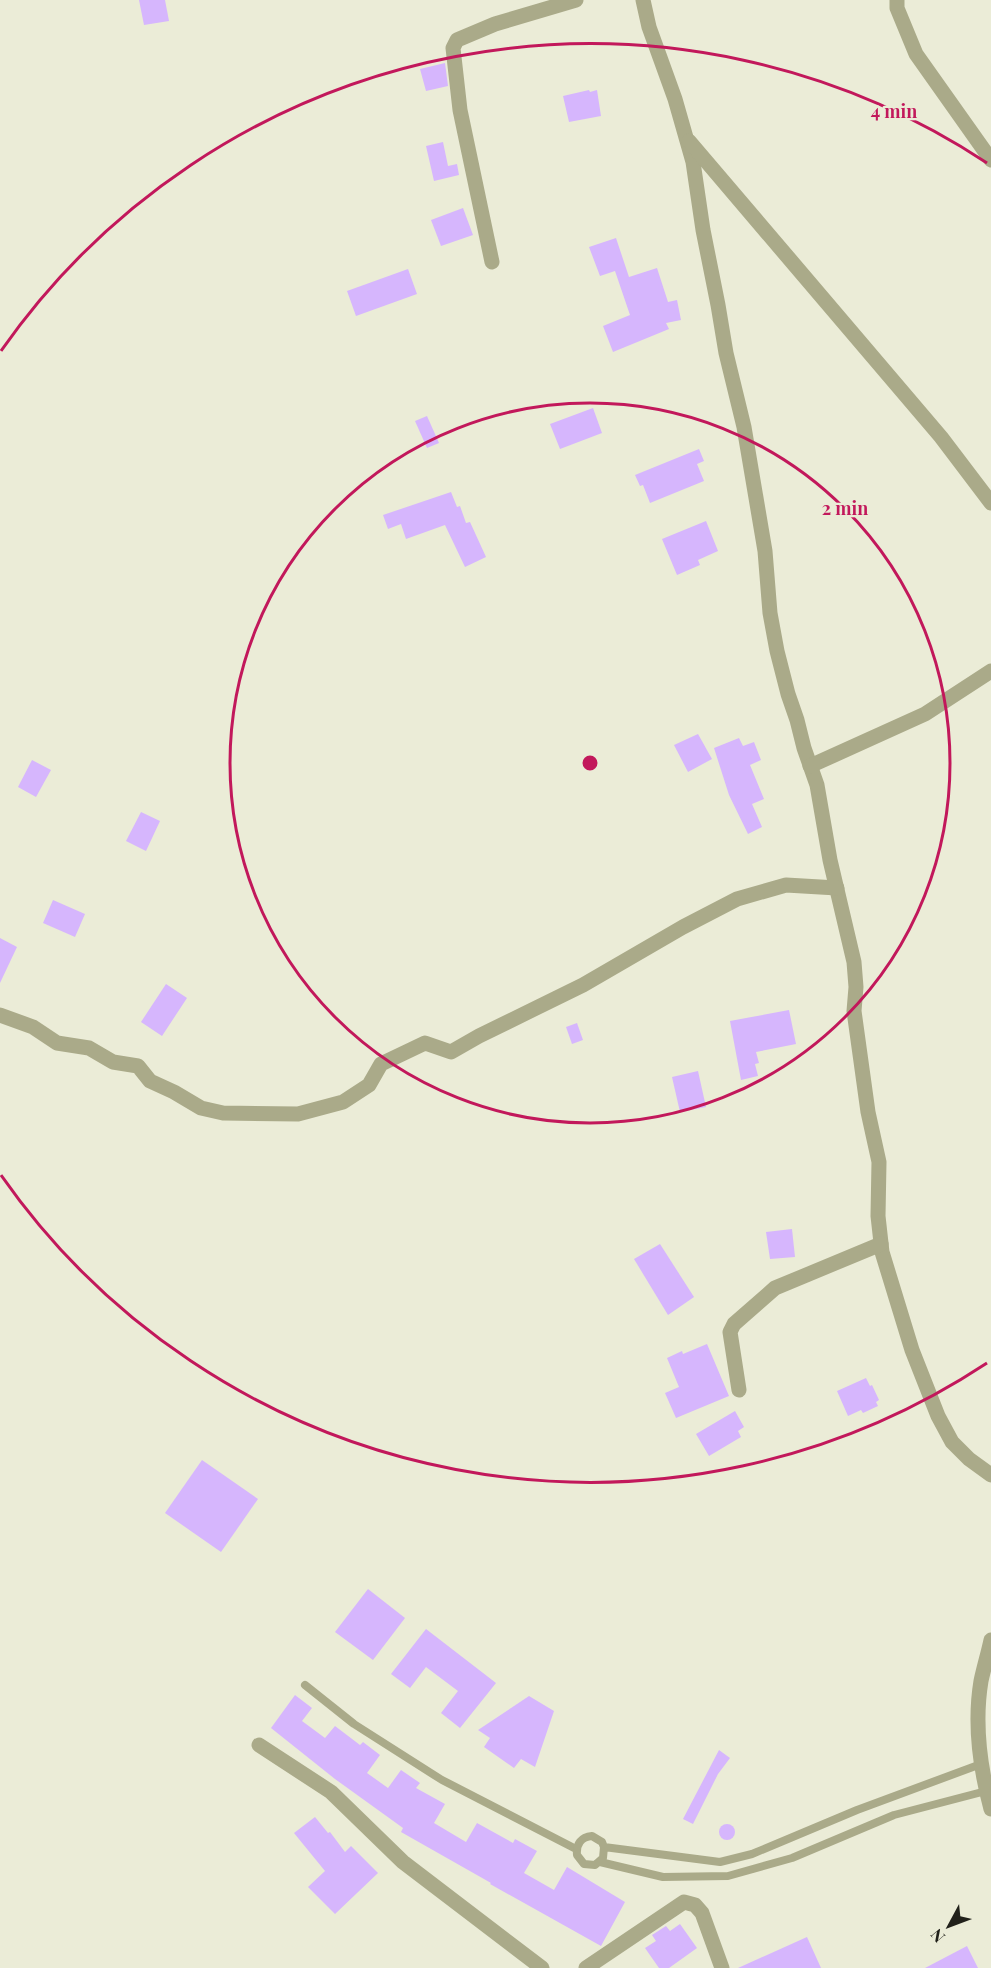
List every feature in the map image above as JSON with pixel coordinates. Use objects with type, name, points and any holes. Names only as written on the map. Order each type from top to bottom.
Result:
[{"type":"street","points":[[492,262],[460,110],[453,48],[457,40],[495,24],[576,0]]},
{"type":"street","points":[[643,0],[649,27],[675,99],[693,162],[726,353],[744,427],[765,551],[770,613],[777,651],[788,694],[817,784],[854,962],[856,987],[854,1011],[868,1112],[879,1162],[878,1216],[882,1252],[912,1350],[938,1416],[952,1442],[969,1459],[991,1475]]},
{"type":"street","points":[[897,0],[897,8],[916,54],[991,160]]},
{"type":"street","points":[[685,136],[941,437],[991,503]]},
{"type":"street","points":[[810,766],[925,714],[991,671]]},
{"type":"street","points":[[0,1015],[33,1027],[57,1043],[89,1048],[113,1062],[138,1066],[150,1081],[201,1108],[223,1113],[298,1114],[343,1102],[369,1085],[381,1064],[425,1043],[451,1052],[583,985],[683,927],[737,899],[786,885],[837,888]]},
{"type":"street","points":[[739,1390],[730,1332],[734,1324],[775,1288],[881,1244]]},
{"type":"street","points":[[991,1640],[981,1682],[978,1728],[986,1766],[991,1809]]},
{"type":"street","points":[[259,1745],[331,1792],[403,1862],[542,1968]]},
{"type":"street","points":[[586,1968],[684,1902],[695,1905],[702,1913],[722,1968]]},
{"type":"lane","points":[[304,1685],[354,1724],[442,1780],[576,1850]]},
{"type":"lane","points":[[604,1847],[720,1862],[752,1854],[857,1810],[986,1766]]},
{"type":"lane","points":[[600,1862],[663,1877],[728,1876],[792,1858],[894,1815],[989,1788]]},
{"type":"lane","points":[[586,1837],[597,1838],[604,1847],[603,1858],[595,1865],[584,1864],[579,1860],[576,1850],[581,1840],[586,1837]]},
{"type":"building","points":[[139,0],[165,0],[169,21],[144,25]]},
{"type":"building","points":[[445,63],[448,86],[426,91],[420,69]]},
{"type":"building","points":[[589,90],[590,92],[597,90],[601,116],[569,122],[563,96]]},
{"type":"building","points":[[443,142],[448,166],[457,164],[459,175],[434,181],[426,146]]},
{"type":"building","points":[[463,208],[473,235],[441,246],[431,220]]},
{"type":"building","points":[[616,238],[629,277],[657,268],[668,302],[677,300],[681,320],[666,323],[669,329],[613,352],[603,326],[630,315],[615,271],[600,276],[589,247]]},
{"type":"building","points":[[408,269],[417,294],[356,316],[347,291]]},
{"type":"building","points":[[593,408],[602,433],[560,449],[550,424]]},
{"type":"building","points":[[427,416],[439,443],[427,448],[415,421]]},
{"type":"building","points":[[699,449],[704,461],[697,464],[704,481],[650,503],[643,485],[640,486],[635,475]]},
{"type":"building","points":[[451,492],[457,507],[460,506],[466,523],[470,522],[486,557],[465,567],[445,525],[406,539],[401,524],[388,529],[383,515]]},
{"type":"building","points":[[706,521],[718,551],[698,560],[700,565],[677,575],[662,539]]},
{"type":"building","points":[[698,734],[712,759],[688,772],[674,745]]},
{"type":"building","points":[[739,738],[743,746],[754,742],[761,760],[750,765],[764,799],[752,804],[762,827],[748,834],[729,795],[714,748]]},
{"type":"building","points":[[32,760],[51,770],[36,797],[18,787]]},
{"type":"building","points":[[141,812],[160,821],[146,851],[126,841]]},
{"type":"building","points":[[53,900],[85,914],[75,937],[43,923]]},
{"type":"building","points":[[0,938],[17,947],[0,983]]},
{"type":"building","points":[[166,984],[187,998],[162,1036],[141,1022]]},
{"type":"building","points":[[789,1010],[796,1044],[756,1052],[759,1063],[755,1064],[758,1076],[741,1080],[730,1021]]},
{"type":"building","points":[[577,1023],[583,1040],[572,1044],[566,1027]]},
{"type":"building","points":[[698,1071],[706,1107],[680,1112],[672,1077]]},
{"type":"building","points":[[792,1229],[795,1257],[770,1259],[766,1232]]},
{"type":"building","points":[[660,1244],[694,1297],[668,1315],[634,1259]]},
{"type":"building","points":[[707,1344],[729,1396],[676,1418],[665,1393],[679,1387],[667,1358]]},
{"type":"building","points":[[866,1378],[879,1400],[876,1402],[878,1406],[863,1413],[861,1410],[848,1416],[837,1391]]},
{"type":"building","points":[[735,1411],[744,1427],[738,1431],[741,1437],[709,1456],[696,1434]]},
{"type":"building","points":[[202,1460],[258,1499],[221,1552],[165,1513]]},
{"type":"building","points":[[368,1589],[405,1618],[373,1660],[335,1632]]},
{"type":"building","points":[[426,1629],[496,1683],[460,1728],[441,1713],[458,1691],[426,1667],[410,1688],[391,1674]]},
{"type":"building","points":[[295,1695],[312,1708],[302,1721],[325,1738],[335,1726],[360,1745],[363,1742],[380,1755],[367,1773],[388,1788],[401,1770],[420,1783],[416,1788],[445,1804],[434,1823],[466,1842],[477,1823],[513,1843],[515,1839],[537,1851],[524,1873],[554,1890],[567,1867],[625,1902],[601,1946],[401,1832],[403,1828],[335,1779],[271,1728]]},
{"type":"building","points":[[529,1696],[554,1711],[535,1767],[521,1759],[514,1768],[484,1747],[490,1738],[478,1730]]},
{"type":"building","points":[[719,1750],[730,1758],[718,1774],[693,1824],[683,1819]]},
{"type":"building","points":[[315,1817],[345,1852],[351,1846],[378,1873],[335,1914],[308,1887],[325,1871],[294,1833]]},
{"type":"building","points":[[724,1824],[730,1824],[735,1832],[733,1838],[724,1840],[719,1835],[719,1829]]},
{"type":"building","points":[[680,1924],[697,1948],[669,1968],[659,1968],[645,1948],[656,1941],[652,1935],[666,1926],[670,1931]]},
{"type":"building","points":[[807,1937],[821,1968],[738,1968]]},
{"type":"building","points":[[967,1946],[978,1968],[925,1968]]}]
